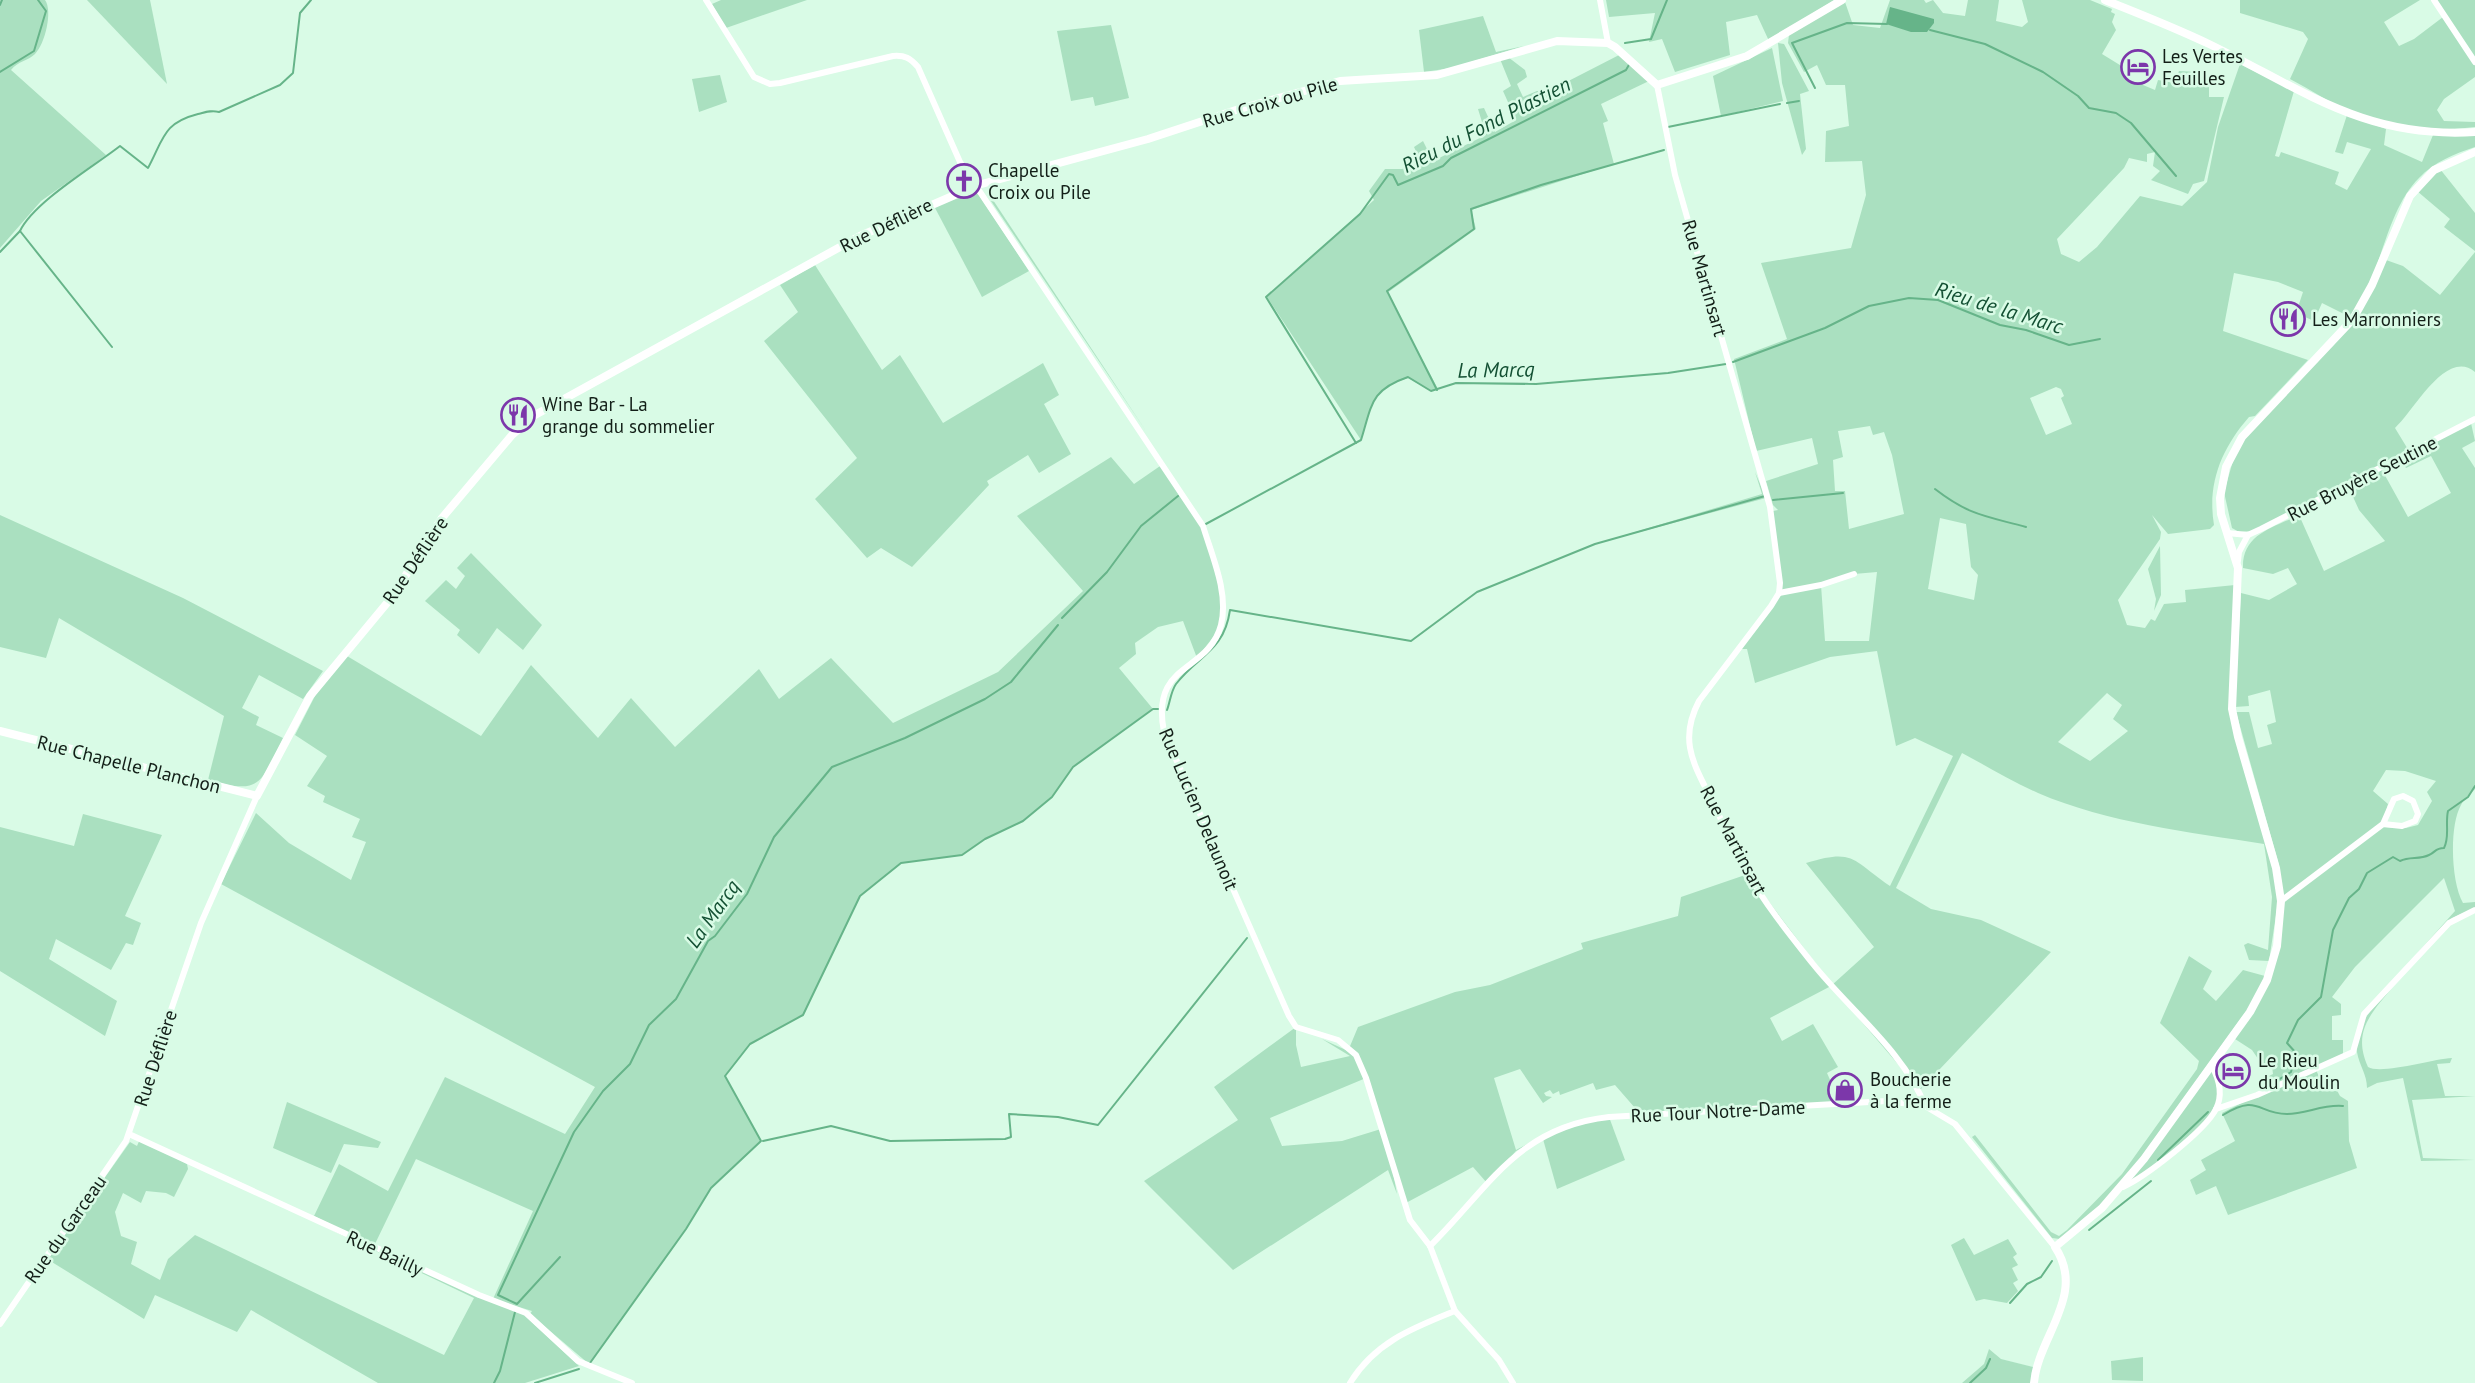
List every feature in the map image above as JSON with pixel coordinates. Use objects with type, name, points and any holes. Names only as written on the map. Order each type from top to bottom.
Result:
[{"type":"street","name":"Rue Lucien Delaunoit","points":[[706,0],[747,68],[762,82],[780,83],[893,55],[911,59],[918,67],[960,162],[978,185],[1203,526],[1222,593],[1223,616],[1215,639],[1170,681],[1161,705],[1164,732],[1289,1016],[1296,1027],[1338,1040],[1356,1055],[1366,1078],[1410,1220],[1430,1246]]},
{"type":"street","points":[[1600,0],[1608,43],[1629,57],[1657,85],[1747,56],[1842,0]]},
{"type":"street","points":[[2105,0],[2202,40],[2367,121],[2421,132],[2475,132]]},
{"type":"street","points":[[2434,0],[2475,62]]},
{"type":"street","name":"Rue Croix ou Pile","points":[[978,185],[1149,139],[1236,110],[1340,81],[1437,75],[1557,41],[1608,43]]},
{"type":"street","name":"Rue Martinsart","points":[[1657,85],[1675,175],[1770,507],[1779,593],[1694,709],[1687,738],[1693,760],[1748,874],[1813,964],[1899,1062],[1925,1106]]},
{"type":"street","points":[[2238,563],[2227,533],[2220,498],[2224,472],[2233,450],[2353,319],[2372,285],[2410,195],[2434,170],[2475,152]]},
{"type":"street","name":"Rue Déflière","points":[[129,1134],[197,934],[257,796],[310,696],[392,597],[442,517],[518,429],[535,415],[840,247],[909,213],[978,185]]},
{"type":"street","name":"Rue Bruyère Seutine","points":[[2227,533],[2248,534],[2475,419]]},
{"type":"street","points":[[2055,1247],[2123,1187],[2250,1013],[2267,980],[2277,946],[2281,901],[2274,859],[2233,716],[2232,674],[2238,563],[2239,552],[2248,534]]},
{"type":"street","points":[[1779,593],[1821,585],[1854,574]]},
{"type":"street","name":"Rue Chapelle Planchon","points":[[0,730],[257,796]]},
{"type":"street","points":[[2281,901],[2384,824],[2394,799],[2403,796],[2414,803],[2417,814],[2412,823],[2402,826],[2384,824]]},
{"type":"street","points":[[2123,1187],[2152,1171],[2216,1109],[2257,1095],[2353,1052],[2364,1014],[2449,923],[2475,910]]},
{"type":"street","points":[[2212,1066],[2220,1090],[2216,1109]]},
{"type":"street","name":"Rue Tour Notre-Dame","points":[[1430,1246],[1504,1163],[1576,1123],[1609,1117],[1887,1101],[1925,1106],[1947,1118],[1967,1136],[2055,1247],[2064,1268],[2065,1298],[2043,1346],[2034,1383]]},
{"type":"street","name":"Rue du Garceau","points":[[0,1324],[129,1134]]},
{"type":"street","name":"Rue Bailly","points":[[129,1134],[479,1295],[517,1308],[538,1322],[578,1361],[632,1383]]},
{"type":"street","points":[[1430,1246],[1455,1311],[1499,1360],[1513,1383]]},
{"type":"street","points":[[1350,1383],[1364,1363],[1394,1337],[1455,1311]]},
{"type":"shaded area","points":[[0,0],[45,0],[48,19],[42,43],[35,54],[11,70],[106,155],[41,201],[0,248]]},
{"type":"shaded area","points":[[87,0],[150,0],[167,84]]},
{"type":"shaded area","points":[[721,0],[807,0],[726,28],[712,4]]},
{"type":"shaded area","points":[[1606,0],[1834,0],[1769,41],[1757,15],[1726,22],[1730,55],[1675,72],[1662,39],[1649,42],[1655,13],[1609,17]]},
{"type":"shaded area","points":[[1890,0],[1924,0],[1926,3],[1933,0],[1943,13],[1965,16],[1968,0],[1999,0],[1996,21],[2022,27],[2028,22],[2022,0],[2090,0],[2112,9],[2111,12],[2115,14],[2112,22],[2116,30],[2102,54],[2128,70],[2146,73],[2143,85],[2155,90],[2158,80],[2174,83],[2179,71],[2198,72],[2197,85],[2209,87],[2209,97],[2224,97],[2204,181],[2193,184],[2188,194],[2151,180],[2160,171],[2153,166],[2155,152],[2147,154],[2147,162],[2129,158],[2124,168],[2057,239],[2061,254],[2079,262],[2097,247],[2140,196],[2182,206],[2207,182],[2218,127],[2240,64],[2294,91],[2275,156],[2279,157],[2281,152],[2339,172],[2335,184],[2347,190],[2371,149],[2347,142],[2343,154],[2335,152],[2347,115],[2386,129],[2384,145],[2422,162],[2433,135],[2475,134],[2475,147],[2438,163],[2410,188],[2390,226],[2371,280],[2350,317],[2322,303],[2314,321],[2296,313],[2303,292],[2278,282],[2234,273],[2223,331],[2308,360],[2255,416],[2249,417],[2231,441],[2215,481],[2212,510],[2214,525],[2210,529],[2168,534],[2152,515],[2161,532],[2160,539],[2118,600],[2127,625],[2145,628],[2151,619],[2155,621],[2164,604],[2186,602],[2185,590],[2235,585],[2229,702],[2272,861],[2278,902],[2269,961],[2249,960],[2244,945],[2248,943],[2268,950],[2272,897],[2264,844],[2149,825],[2092,812],[2028,789],[1962,753],[1896,888],[1931,909],[1981,920],[2051,952],[1920,1090],[1831,986],[1770,1018],[1782,1041],[1813,1024],[1838,1067],[1827,1073],[1841,1105],[1642,1116],[1615,1085],[1596,1090],[1593,1083],[1560,1095],[1559,1091],[1553,1094],[1550,1090],[1544,1093],[1552,1097],[1543,1103],[1520,1069],[1494,1078],[1516,1150],[1541,1137],[1516,1151],[1487,1183],[1473,1167],[1404,1204],[1392,1167],[1397,1194],[1388,1170],[1233,1270],[1144,1181],[1238,1120],[1214,1087],[1296,1027],[1296,1045],[1301,1067],[1350,1056],[1322,1039],[1348,1051],[1358,1027],[1455,992],[1490,985],[1583,949],[1581,943],[1678,916],[1681,897],[1748,874],[1832,985],[1874,947],[1806,863],[1834,857],[1852,859],[1890,886],[1953,756],[1915,738],[1896,746],[1877,651],[1830,657],[1755,683],[1747,649],[1737,649],[1779,593],[1773,511],[1778,510],[1773,505],[1766,481],[1818,464],[1812,438],[1756,451],[1734,359],[1787,339],[1761,263],[1851,248],[1866,195],[1862,161],[1825,162],[1826,131],[1849,126],[1845,85],[1826,85],[1817,65],[1804,72],[1788,43],[1789,35],[1845,2],[1853,25],[1880,28]],"holes":[[[2056,387],[2061,389],[2064,396],[2061,398],[2072,424],[2046,435],[2030,398]],[[1870,426],[1873,435],[1884,432],[1892,455],[1904,514],[1849,529],[1845,491],[1835,491],[1833,460],[1843,457],[1838,431]],[[1940,518],[1966,524],[1971,567],[1978,575],[1974,600],[1928,589]],[[1877,572],[1869,641],[1825,641],[1821,585],[1854,574]],[[2107,693],[2122,705],[2113,719],[2128,731],[2090,761],[2058,742]],[[1366,1078],[1381,1129],[1342,1141],[1282,1146],[1270,1118]]]},
{"type":"shaded area","points":[[2240,0],[2420,0],[2384,22],[2399,46],[2414,39],[2443,17],[2475,65],[2475,77],[2444,99],[2437,110],[2444,121],[2475,122],[2475,127],[2396,127],[2366,120],[2344,110],[2290,79],[2308,39],[2303,32],[2240,13]]},
{"type":"shaded area","points":[[2437,0],[2475,0],[2475,59]]},
{"type":"shaded area","points":[[1890,7],[1934,19],[1934,23],[1927,32],[1911,32],[1886,24]]},
{"type":"shaded area","points":[[1483,16],[1496,52],[1524,46],[1451,68],[1424,72],[1419,30]]},
{"type":"shaded area","points":[[1111,25],[1129,98],[1095,106],[1093,97],[1071,101],[1057,31]]},
{"type":"shaded area","points":[[1778,43],[1784,44],[1809,91],[1800,94],[1806,149],[1802,155],[1782,83]]},
{"type":"shaded area","points":[[1772,48],[1783,101],[1721,116],[1713,76]]},
{"type":"shaded area","points":[[1623,53],[1649,81],[1601,104],[1608,121],[1603,123],[1614,164],[1471,210],[1476,229],[1387,293],[1438,389],[1431,391],[1408,378],[1386,388],[1374,400],[1361,440],[1267,297],[1374,200],[1369,191],[1385,169],[1402,169],[1421,162],[1414,147],[1423,141],[1433,161],[1486,135],[1478,109],[1484,108],[1495,132],[1516,120],[1503,91],[1511,86],[1500,59],[1508,57],[1525,70],[1527,77],[1517,84],[1523,97],[1537,91],[1547,92]]},
{"type":"shaded area","points":[[720,75],[727,102],[699,112],[692,79]]},
{"type":"shaded area","points":[[2440,169],[2475,213],[2475,251],[2444,227],[2450,219],[2417,191]]},
{"type":"shaded area","points":[[971,190],[979,195],[1029,271],[982,297],[934,206]]},
{"type":"shaded area","points":[[993,200],[1146,431],[991,201]]},
{"type":"shaded area","points":[[2475,252],[2475,372],[2464,367],[2453,368],[2421,396],[2395,428],[2409,451],[2253,531],[2239,532],[2232,528],[2224,492],[2237,447],[2346,331],[2386,260],[2403,266],[2440,295]]},
{"type":"shaded area","points":[[815,265],[882,370],[900,355],[943,423],[1043,363],[1059,395],[1044,404],[1071,454],[1039,473],[1028,455],[987,481],[989,485],[912,567],[881,548],[867,558],[815,499],[857,458],[764,341],[798,312],[780,285]]},
{"type":"shaded area","points":[[2471,423],[2475,441],[2462,448],[2475,468],[2475,789],[2457,814],[2453,854],[2459,894],[2463,903],[2475,902],[2475,908],[2452,918],[2379,996],[2455,911],[2444,878],[2355,967],[2332,997],[2341,1004],[2341,1015],[2332,1016],[2332,1040],[2343,1040],[2343,1054],[2316,1070],[2324,1087],[2333,1083],[2340,1096],[2348,1101],[2349,1141],[2357,1168],[2228,1215],[2216,1186],[2196,1195],[2190,1180],[2206,1170],[2201,1160],[2235,1141],[2222,1113],[2304,1071],[2267,1088],[2265,1078],[2273,1074],[2272,1066],[2265,1069],[2252,1050],[2235,1039],[2277,958],[2279,865],[2236,712],[2249,712],[2258,748],[2272,744],[2267,725],[2276,722],[2270,690],[2248,696],[2249,706],[2235,707],[2241,593],[2269,600],[2297,584],[2288,568],[2273,574],[2243,568],[2244,556],[2253,540],[2261,534],[2299,515],[2324,571],[2385,541],[2359,510],[2349,488],[2382,470],[2408,517],[2451,493],[2431,456],[2406,468],[2401,460]],"holes":[[[2386,770],[2405,771],[2436,781],[2427,792],[2432,801],[2418,825],[2406,828],[2382,827],[2388,804],[2373,791]]]},
{"type":"shaded area","points":[[1111,457],[1134,484],[1163,464],[1203,526],[1222,593],[1220,628],[1197,658],[1183,621],[1158,627],[1135,643],[1136,654],[1119,668],[1153,709],[1073,767],[1052,797],[1023,821],[985,839],[962,855],[901,863],[860,896],[803,1015],[750,1044],[725,1076],[761,1141],[711,1188],[686,1229],[589,1364],[530,1314],[532,1311],[493,1299],[533,1211],[416,1159],[374,1246],[314,1216],[339,1164],[388,1191],[445,1077],[565,1134],[595,1087],[221,884],[256,813],[289,843],[351,880],[366,842],[352,837],[360,819],[323,802],[325,796],[307,786],[327,756],[295,735],[316,694],[347,656],[481,736],[531,665],[598,738],[631,698],[675,747],[759,669],[779,699],[831,658],[893,723],[998,672],[1083,591],[1017,516]]},
{"type":"shaded area","points":[[1755,472],[1766,498],[1595,544],[1762,494]]},
{"type":"shaded area","points":[[0,515],[183,598],[323,671],[303,699],[259,675],[242,708],[259,717],[256,725],[283,738],[269,766],[257,782],[239,786],[208,780],[224,716],[59,618],[46,658],[0,647]]},
{"type":"shaded area","points":[[2160,546],[2161,595],[2154,611],[2156,599],[2148,569]]},
{"type":"shaded area","points":[[471,553],[542,625],[523,650],[497,628],[479,654],[457,635],[460,630],[425,601],[446,580],[456,589],[465,576],[457,568]]},
{"type":"shaded area","points":[[83,814],[162,835],[125,916],[141,923],[133,945],[126,943],[111,970],[56,939],[49,959],[117,1001],[105,1036],[0,971],[0,827],[74,846]]},
{"type":"shaded area","points":[[2189,956],[2212,971],[2203,989],[2216,1001],[2243,970],[2265,976],[2252,1003],[2129,1174],[2099,1207],[2060,1239],[2052,1238],[1972,1137],[1975,1135],[2051,1232],[2059,1236],[2067,1230],[2122,1174],[2197,1069],[2199,1061],[2160,1023]]},
{"type":"shaded area","points":[[2393,987],[2371,1015],[2363,1033],[2362,1043],[2368,1067],[2395,1068],[2452,1058],[2450,1063],[2437,1064],[2445,1096],[2475,1096],[2412,1100],[2423,1158],[2475,1160],[2421,1161],[2403,1078],[2377,1083],[2367,1088],[2357,1052],[2358,1033],[2367,1016]]},
{"type":"shaded area","points":[[2212,1066],[2219,1093],[2206,1120],[2180,1147],[2123,1187]]},
{"type":"shaded area","points":[[287,1102],[381,1142],[378,1148],[344,1144],[331,1173],[273,1148]]},
{"type":"shaded area","points":[[1609,1117],[1625,1160],[1557,1189],[1543,1139],[1561,1130]]},
{"type":"shaded area","points":[[140,1139],[187,1164],[188,1169],[174,1197],[166,1193],[146,1191],[141,1203],[123,1193],[115,1212],[121,1236],[137,1242],[131,1264],[160,1280],[168,1259],[195,1235],[444,1355],[474,1298],[321,1225],[521,1312],[579,1366],[525,1383],[378,1383],[251,1310],[237,1332],[155,1295],[144,1319],[47,1259],[130,1142],[137,1146]]},
{"type":"shaded area","points":[[1964,1238],[1974,1255],[2008,1239],[2017,1254],[2013,1257],[2018,1265],[2012,1268],[2018,1280],[2013,1283],[2018,1291],[2007,1303],[1984,1299],[1976,1301],[1951,1245]]},
{"type":"shaded area","points":[[1989,1349],[2001,1359],[2033,1367],[2031,1383],[1962,1383],[1984,1364]]},
{"type":"shaded area","points":[[2143,1357],[2143,1381],[2112,1380],[2111,1361]]},
{"type":"waterway","points":[[0,5],[2,0]]},
{"type":"waterway","points":[[0,72],[34,51],[46,11],[38,0]]},
{"type":"waterway","points":[[20,231],[38,208],[120,146],[148,168],[166,133],[178,122],[211,111],[219,112],[280,85],[293,73],[300,13],[311,0]]},
{"type":"waterway","name":"Rieu du Fond Plastien","points":[[1625,43],[1651,39],[1667,0]]},
{"type":"waterway","points":[[1815,88],[1792,43],[1847,23],[1887,24]]},
{"type":"waterway","points":[[1930,30],[1985,44],[2043,72],[2078,96],[2089,108],[2116,113],[2131,123],[2176,176]]},
{"type":"waterway","name":"Rieu du Fond Plastien","points":[[1356,443],[1266,297],[1360,214],[1389,174],[1393,175],[1398,185],[1443,166],[1451,158],[1626,70],[1630,63]]},
{"type":"waterway","points":[[1787,103],[1799,101]]},
{"type":"waterway","points":[[1668,127],[1780,104]]},
{"type":"waterway","points":[[1437,390],[1387,291],[1474,229],[1471,209],[1541,185],[1664,150]]},
{"type":"waterway","points":[[0,252],[20,231],[112,347]]},
{"type":"waterway","name":"Rieu de la Marc","points":[[1733,362],[1825,328],[1869,306],[1909,298],[1938,300],[2000,325],[2026,330],[2069,345],[2100,339]]},
{"type":"waterway","name":"La Marcq","points":[[1204,525],[1361,440],[1374,400],[1379,393],[1408,377],[1431,391],[1456,383],[1536,384],[1668,373],[1726,364]]},
{"type":"waterway","points":[[1935,489],[1969,510],[2026,527]]},
{"type":"waterway","points":[[1773,500],[1843,493]]},
{"type":"waterway","name":"La Marcq","points":[[1062,618],[1107,572],[1141,526],[1178,496]]},
{"type":"waterway","points":[[1167,710],[1176,684],[1209,652],[1222,635],[1230,610],[1411,641],[1477,592],[1595,544],[1765,496]]},
{"type":"waterway","name":"La Marcq","points":[[560,1257],[517,1304],[498,1295],[574,1132],[603,1091],[630,1064],[649,1025],[676,999],[708,941],[715,936],[747,894],[774,837],[832,767],[905,738],[985,699],[1011,682],[1058,625]]},
{"type":"waterway","points":[[590,1363],[686,1229],[711,1188],[761,1141],[725,1076],[750,1044],[803,1015],[860,896],[901,863],[962,855],[985,839],[1023,821],[1052,797],[1073,767],[1153,709],[1158,709]]},
{"type":"waterway","points":[[2270,1085],[2291,1072],[2296,1053],[2287,1043],[2298,1020],[2321,997],[2333,930],[2349,898],[2359,889],[2367,873],[2393,857],[2400,861],[2429,855],[2444,848],[2448,811],[2468,797],[2475,786]]},
{"type":"waterway","points":[[763,1141],[831,1126],[890,1141],[1005,1139],[1011,1137],[1009,1114],[1058,1117],[1098,1125],[1247,938]]},
{"type":"waterway","points":[[2223,1115],[2251,1105],[2287,1114],[2328,1106],[2343,1106]]},
{"type":"waterway","points":[[2158,1160],[2208,1112]]},
{"type":"waterway","points":[[2089,1230],[2151,1181]]},
{"type":"waterway","points":[[2010,1303],[2027,1284],[2041,1277],[2052,1261]]},
{"type":"waterway","name":"La Marcq","points":[[494,1383],[500,1371],[515,1312]]},
{"type":"waterway","points":[[1970,1383],[1986,1368],[1990,1359]]},
{"type":"waterway","points":[[535,1383],[579,1369]]},
{"type":"place","name":"Les Vertes Feuilles","points":[[2138,67]]},
{"type":"place","name":"Chapelle Croix ou Pile","points":[[964,181]]},
{"type":"place","name":"Les Marronniers","points":[[2288,319]]},
{"type":"place","name":"Wine Bar - La grange du sommelier","points":[[518,415]]},
{"type":"place","name":"Le Rieu du Moulin","points":[[2233,1071]]},
{"type":"place","name":"Boucherie à la ferme","points":[[1845,1090]]}]
